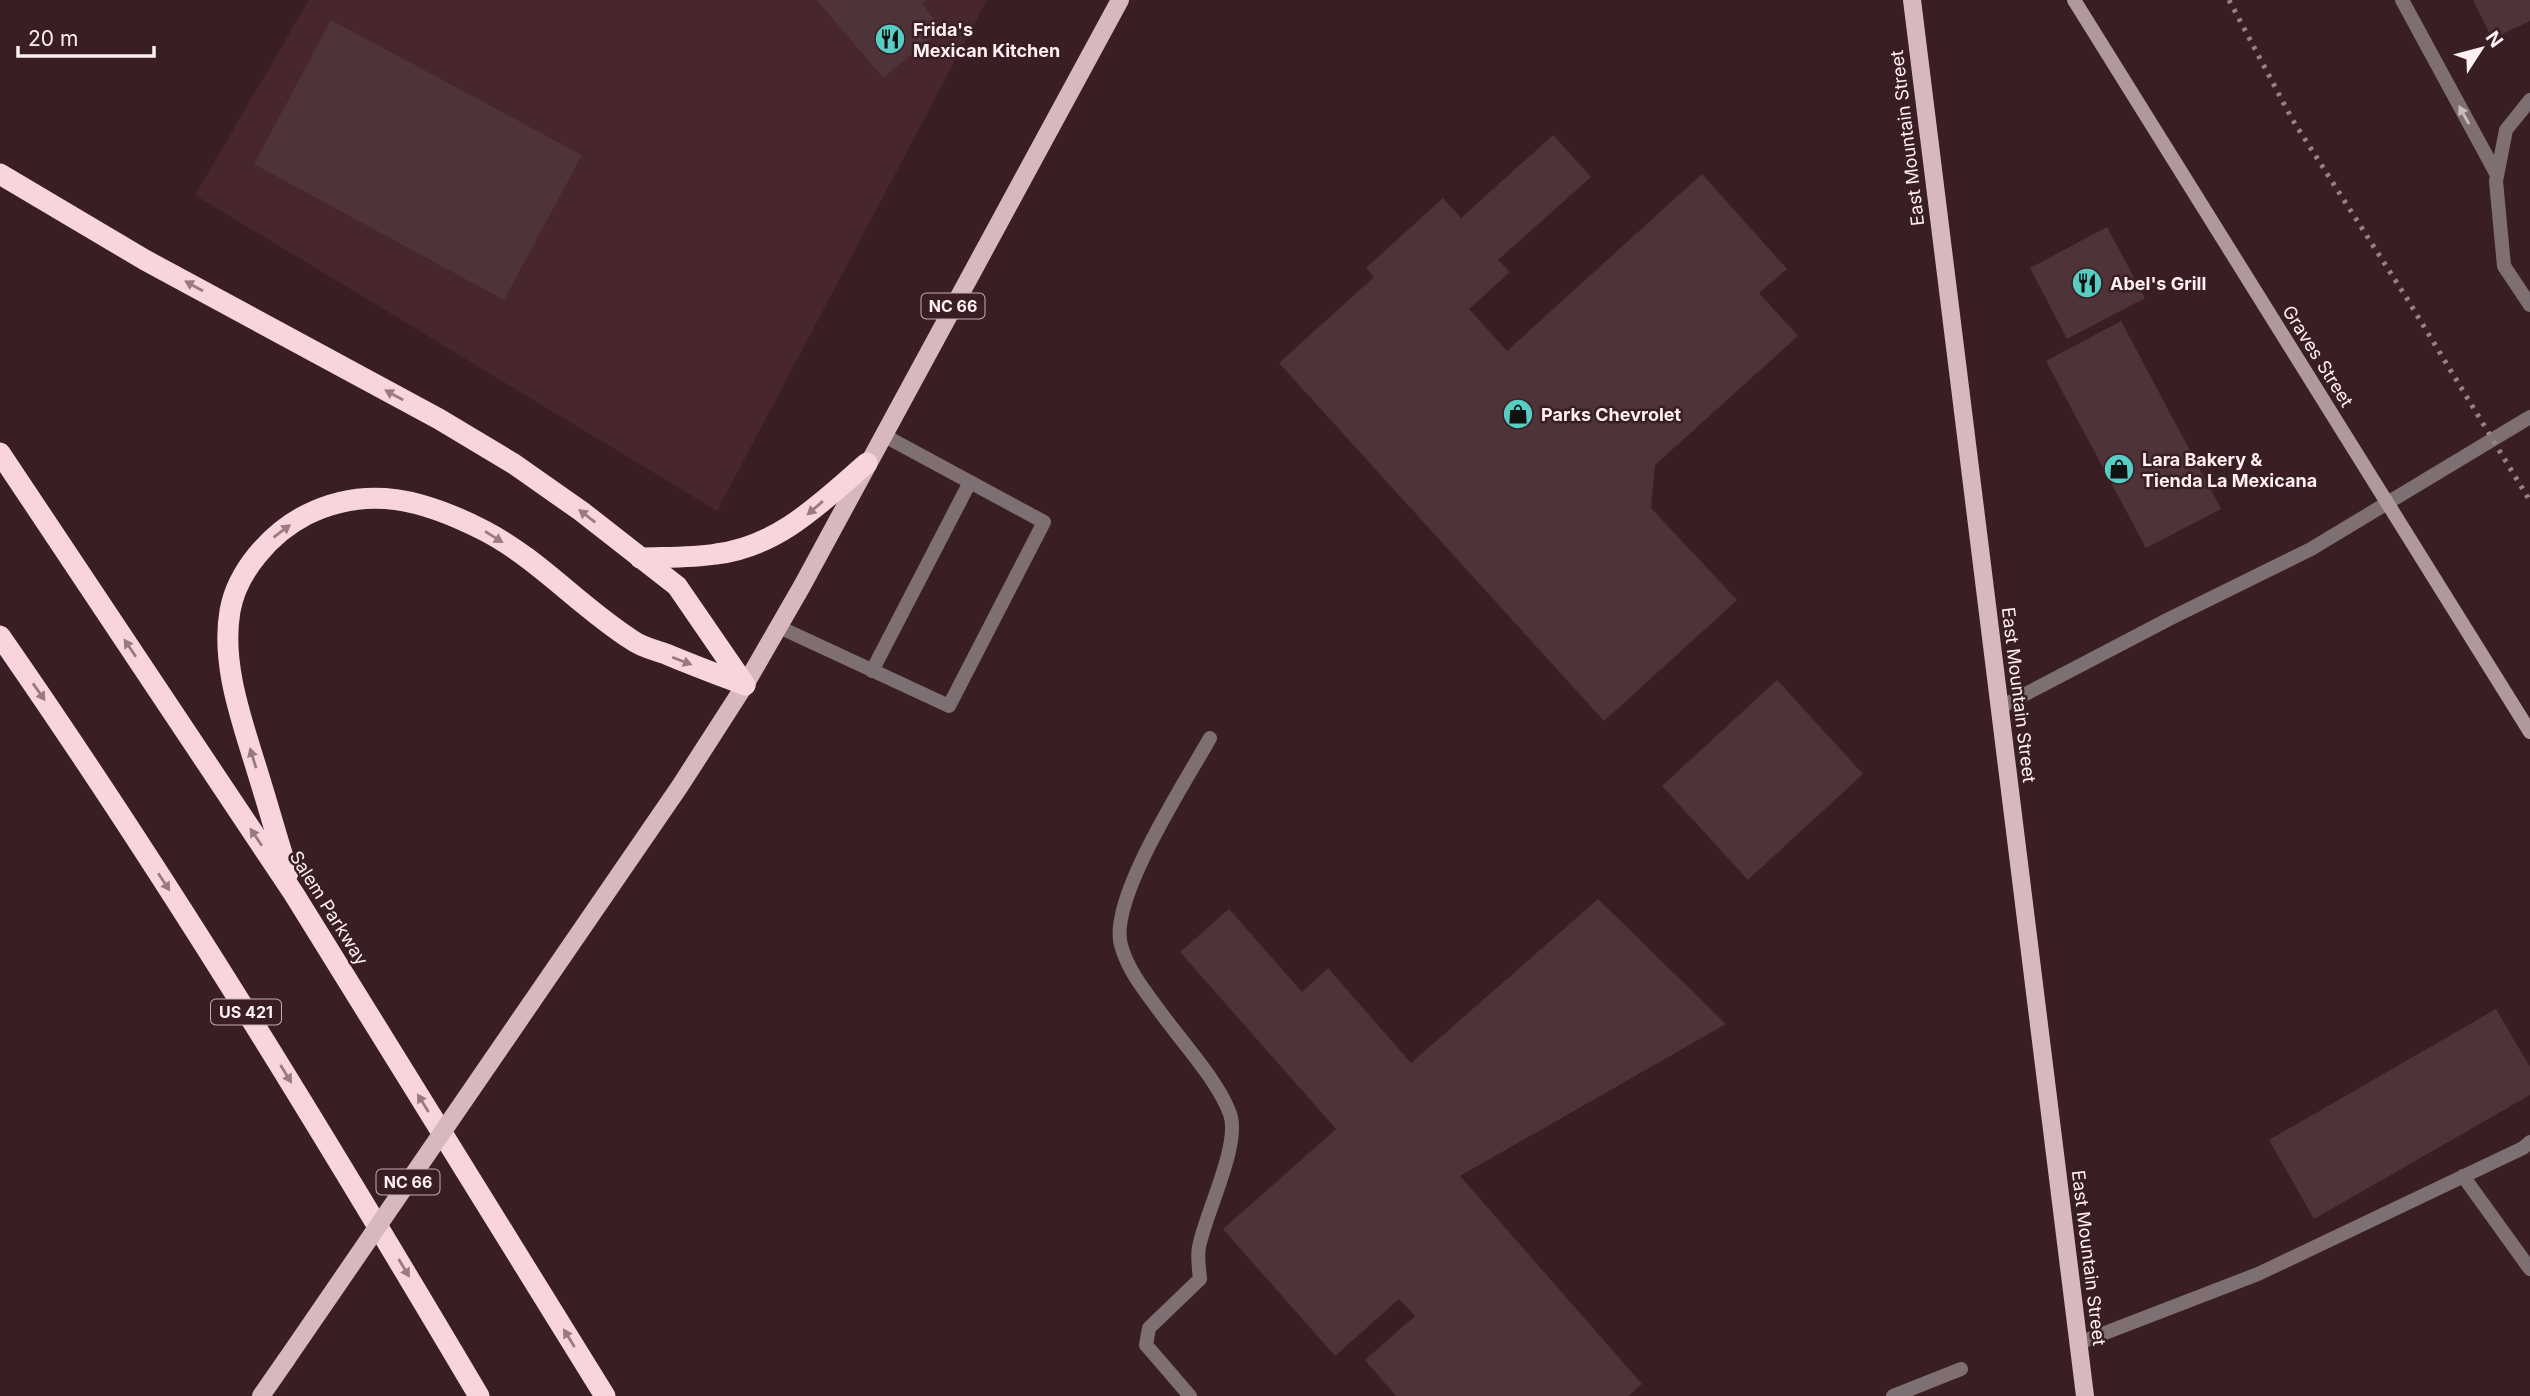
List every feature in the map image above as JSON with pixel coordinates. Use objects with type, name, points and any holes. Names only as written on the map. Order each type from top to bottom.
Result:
[{"type":"highway","points":[[0,174],[145,260],[439,419],[514,464],[581,511],[677,586],[745,685]]},
{"type":"highway","name":"Salem Parkway","points":[[0,453],[294,894],[605,1396]]},
{"type":"highway","points":[[640,558],[718,554],[760,542],[802,520],[867,464]]},
{"type":"highway","points":[[294,894],[242,720],[228,640],[230,610],[240,583],[254,559],[273,538],[296,520],[323,506],[353,498],[382,496],[448,513],[486,531],[526,558],[633,642],[745,685]]},
{"type":"highway","name":"US 421","points":[[0,636],[56,716],[200,937],[326,1138],[480,1396]]},
{"type":"main road","name":"NC 66","points":[[261,1396],[680,786],[745,685],[1120,0]]},
{"type":"main road","name":"East Mountain Street","points":[[1912,0],[2085,1396]]},
{"type":"street","name":"Graves Street","points":[[2074,0],[2530,732]]},
{"type":"lane","points":[[2402,0],[2497,174]]},
{"type":"lane","points":[[2530,100],[2507,130],[2497,174],[2504,266],[2530,305]]},
{"type":"lane","points":[[1999,708],[2169,619],[2311,549],[2530,417]]},
{"type":"lane","points":[[779,626],[949,706],[1044,522],[883,435]]},
{"type":"lane","points":[[872,671],[970,482]]},
{"type":"lane","points":[[1191,1396],[1146,1345],[1149,1328],[1199,1279],[1198,1251],[1204,1225],[1230,1154],[1231,1116],[1214,1085],[1131,972],[1120,942],[1121,912],[1136,874],[1150,843],[1210,738]]},
{"type":"lane","points":[[2078,1343],[2258,1274],[2523,1148],[2530,1142]]},
{"type":"lane","points":[[2463,1176],[2530,1269]]},
{"type":"lane","points":[[1893,1396],[1961,1369]]},
{"type":"shaded area","points":[[309,0],[987,0],[717,511],[195,195]]},
{"type":"building","name":"Frida's Mexican Kitchen","points":[[817,0],[927,0],[922,4],[942,29],[883,78]]},
{"type":"building","points":[[2473,0],[2530,0],[2530,21],[2492,39]]},
{"type":"building","points":[[331,20],[582,155],[504,300],[254,164]]},
{"type":"building","name":"Parks Chevrolet","points":[[1553,135],[1591,177],[1498,260],[1510,272],[1469,309],[1507,351],[1702,174],[1787,269],[1759,293],[1798,336],[1655,465],[1651,508],[1737,600],[1604,721],[1279,363],[1374,277],[1366,268],[1443,198],[1461,218]]},
{"type":"building","name":"Abel's Grill","points":[[2107,227],[2145,298],[2067,339],[2030,268]]},
{"type":"building","points":[[2121,321],[2221,509],[2146,548],[2046,361]]},
{"type":"building","points":[[1777,680],[1863,774],[1748,880],[1662,786]]},
{"type":"building","points":[[1598,899],[1726,1024],[1460,1176],[1642,1384],[1628,1396],[1396,1396],[1365,1360],[1415,1316],[1399,1299],[1335,1356],[1223,1229],[1336,1129],[1180,952],[1229,909],[1302,992],[1328,968],[1411,1063]]},
{"type":"building","points":[[2496,1009],[2530,1067],[2530,1095],[2314,1219],[2269,1140]]},
{"type":"railway","points":[[2229,0],[2292,119],[2406,297],[2530,501]]},
{"type":"place","name":"Frida's Mexican Kitchen","points":[[890,39]]},
{"type":"place","name":"Abel's Grill","points":[[2087,283]]},
{"type":"place","name":"Parks Chevrolet","points":[[1518,414]]},
{"type":"place","name":"Lara Bakery & Tienda La Mexicana","points":[[2119,469]]}]
